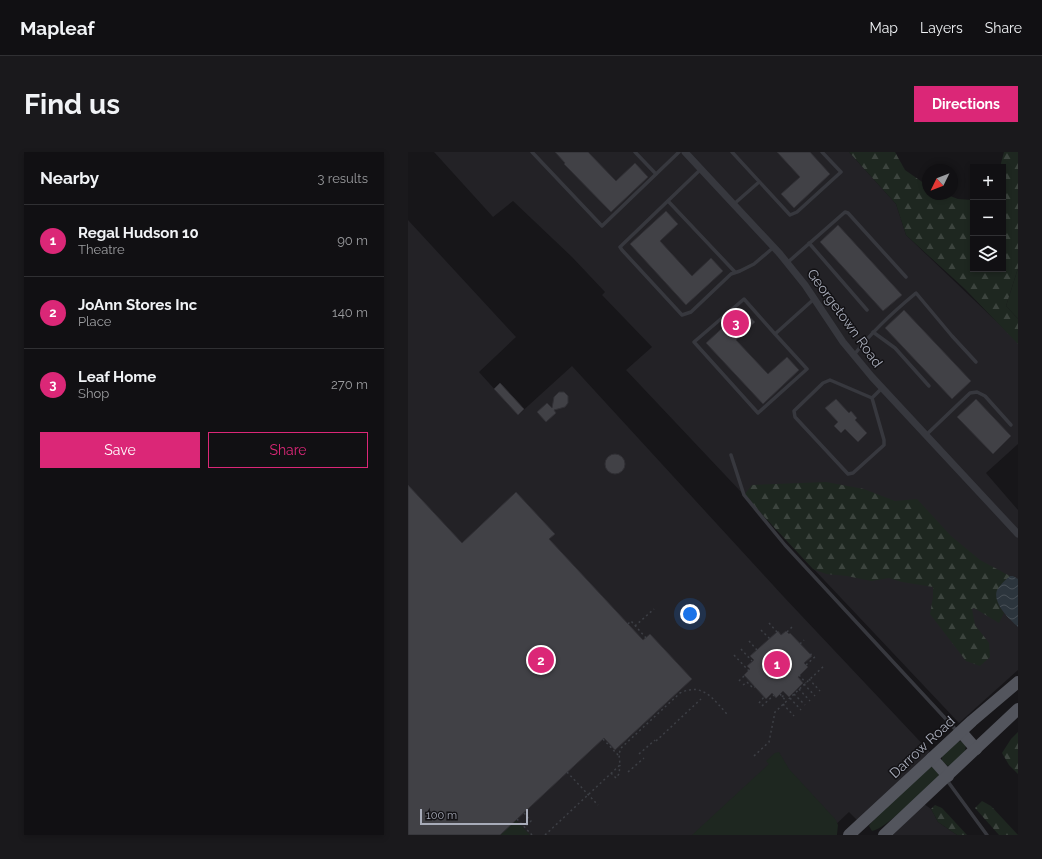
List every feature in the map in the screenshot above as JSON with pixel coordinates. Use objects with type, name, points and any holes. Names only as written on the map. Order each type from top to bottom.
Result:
[{"type":"main road","name":"Darrow Road","points":[[855,833],[960,732],[1018,682]]},
{"type":"main road","points":[[884,835],[1018,709]]},
{"type":"main road","points":[[960,732],[976,749]]},
{"type":"main road","points":[[932,758],[947,777]]},
{"type":"street","name":"Georgetown Road","points":[[685,152],[774,247],[814,299],[853,355],[1018,534]]},
{"type":"lane","points":[[532,152],[602,226],[679,152]]},
{"type":"lane","points":[[635,152],[656,174]]},
{"type":"lane","points":[[732,152],[790,214],[797,212],[841,172],[822,152]]},
{"type":"lane","points":[[701,169],[620,247],[668,301],[682,315],[691,312],[731,274],[754,264],[774,247]]},
{"type":"lane","points":[[734,204],[759,182]]},
{"type":"lane","points":[[668,201],[735,272]]},
{"type":"lane","points":[[787,263],[845,212],[848,213],[906,277]]},
{"type":"lane","points":[[809,243],[867,310]]},
{"type":"lane","points":[[853,355],[887,318],[916,293],[976,362]]},
{"type":"lane","points":[[744,299],[775,334],[807,369],[758,413],[694,342],[744,299]]},
{"type":"lane","points":[[775,334],[814,299]]},
{"type":"lane","points":[[873,332],[895,348],[929,386]]},
{"type":"lane","points":[[830,380],[872,398],[884,440],[884,445],[853,473],[848,474],[795,417],[794,410],[823,383],[830,380]]},
{"type":"lane","points":[[872,398],[882,388]]},
{"type":"lane","points":[[926,435],[970,393],[977,392],[985,396],[1011,425]]},
{"type":"lane","points":[[731,455],[744,495],[785,545],[960,732]]},
{"type":"lane","points":[[947,777],[988,835]]},
{"type":"path","points":[[635,626],[654,609]]},
{"type":"path","points":[[628,624],[631,622],[646,638]]},
{"type":"path","points":[[769,623],[777,632]]},
{"type":"path","points":[[787,632],[792,627]]},
{"type":"path","points":[[761,630],[770,639]]},
{"type":"path","points":[[800,644],[804,640]]},
{"type":"path","points":[[750,641],[757,650]]},
{"type":"path","points":[[741,649],[752,661]]},
{"type":"path","points":[[810,655],[814,652]]},
{"type":"path","points":[[734,655],[749,671]]},
{"type":"path","points":[[806,665],[817,655]]},
{"type":"path","points":[[754,756],[769,742],[775,712],[825,665]]},
{"type":"path","points":[[799,675],[815,696]]},
{"type":"path","points":[[739,681],[744,676]]},
{"type":"path","points":[[810,679],[820,691]]},
{"type":"path","points":[[743,685],[747,682],[753,688],[755,687]]},
{"type":"path","points":[[611,773],[616,778],[620,765],[619,756],[621,748],[680,692],[695,689],[702,690],[707,693],[726,714]]},
{"type":"path","points":[[799,689],[810,701]]},
{"type":"path","points":[[780,694],[786,701]]},
{"type":"path","points":[[782,697],[786,694]]},
{"type":"path","points":[[794,694],[805,705]]},
{"type":"path","points":[[762,706],[774,695]]},
{"type":"path","points":[[759,703],[764,698]]},
{"type":"path","points":[[789,698],[801,710]]},
{"type":"path","points":[[639,754],[701,699]]},
{"type":"path","points":[[783,704],[794,716]]},
{"type":"path","points":[[603,739],[619,756]]},
{"type":"path","points":[[628,772],[644,758]]},
{"type":"path","points":[[545,835],[620,765]]},
{"type":"path","points":[[567,772],[598,805]]},
{"type":"path","points":[[524,813],[531,821],[525,827]]},
{"type":"path","points":[[517,819],[532,835]]},
{"type":"shaded area","points":[[434,152],[849,152],[896,204],[906,235],[1018,342],[1018,444],[986,473],[1018,510],[1018,670],[959,723],[626,370],[652,347],[602,295],[605,292],[572,257],[513,201],[493,217]]},
{"type":"shaded area","points":[[408,220],[516,337],[479,372],[518,415],[572,366],[783,596],[930,752],[858,821],[849,812],[825,835],[408,835]]},
{"type":"shaded area","points":[[924,804],[931,809],[938,822],[957,835],[893,835]]},
{"type":"green space","points":[[849,152],[895,152],[905,170],[922,182],[922,200],[970,200],[970,272],[1006,272],[1006,164],[1001,164],[1004,152],[1018,152],[1018,268],[1006,306],[1018,319],[1018,344],[965,289],[906,235],[896,204]]},
{"type":"green space","points":[[1018,268],[1018,319],[1006,306]]},
{"type":"green space","points":[[826,482],[864,489],[895,501],[917,499],[951,536],[980,560],[1010,576],[998,589],[999,606],[1004,613],[999,623],[974,608],[972,609],[975,625],[989,643],[990,657],[980,666],[966,661],[930,614],[933,587],[902,582],[889,578],[871,581],[847,576],[826,574],[813,569],[744,495],[752,485]]},
{"type":"green space","points":[[1018,732],[1018,774],[1009,765],[1002,753],[1011,739]]},
{"type":"green space","points":[[960,741],[966,744],[965,752],[952,765],[948,766],[942,761],[942,755]]},
{"type":"green space","points":[[779,752],[789,769],[836,820],[838,825],[837,835],[692,835],[769,764],[766,761],[775,753]]},
{"type":"green space","points":[[929,766],[933,766],[938,770],[939,777],[896,816],[878,829],[872,831],[869,826],[871,823]]},
{"type":"green space","points":[[982,801],[991,806],[1018,835],[999,835],[975,808]]},
{"type":"green space","points":[[935,805],[942,808],[967,835],[957,835],[938,822],[931,809]]},
{"type":"green space","points":[[516,820],[530,835],[500,835]]},
{"type":"water","points":[[1010,576],[1018,579],[1018,627],[999,606],[996,595],[998,588]]},
{"type":"building","points":[[555,152],[588,152],[616,181],[635,163],[648,177],[611,212],[564,164],[565,163]]},
{"type":"building","points":[[777,152],[810,152],[830,174],[794,208],[781,194],[800,177]]},
{"type":"building","points":[[666,211],[678,224],[660,241],[692,276],[711,258],[723,271],[686,305],[630,244]]},
{"type":"building","points":[[838,225],[902,295],[883,311],[820,242]]},
{"type":"building","points":[[743,309],[755,322],[736,340],[768,374],[787,357],[799,370],[763,404],[706,343]]},
{"type":"building","points":[[904,310],[971,381],[952,399],[885,328]]},
{"type":"building","points":[[500,383],[524,409],[518,415],[494,389]]},
{"type":"building","points":[[559,392],[564,392],[568,396],[568,403],[565,407],[554,410],[556,413],[546,422],[537,412],[547,403],[552,408],[554,397]]},
{"type":"building","points":[[836,399],[849,413],[851,411],[857,418],[855,420],[867,433],[858,442],[845,429],[841,433],[834,426],[838,422],[825,408]]},
{"type":"building","points":[[976,399],[1011,436],[993,454],[957,417]]},
{"type":"building","points":[[615,454],[622,457],[625,464],[622,471],[615,474],[608,471],[605,464],[608,457]]},
{"type":"building","points":[[408,485],[462,543],[516,492],[555,534],[549,539],[643,640],[650,634],[692,679],[615,750],[604,738],[500,835],[408,835]]},
{"type":"building","points":[[778,631],[781,635],[786,631],[789,634],[790,633],[812,656],[804,663],[808,667],[798,677],[803,683],[789,697],[783,691],[776,698],[772,693],[766,699],[744,675],[750,669],[747,666],[754,660],[750,656]]},
{"type":"place","name":"Leaf Home","points":[[736,323]]},
{"type":"place","name":"JoAnn Stores Inc","points":[[541,660]]},
{"type":"place","name":"Regal Hudson 10","points":[[777,664]]}]
